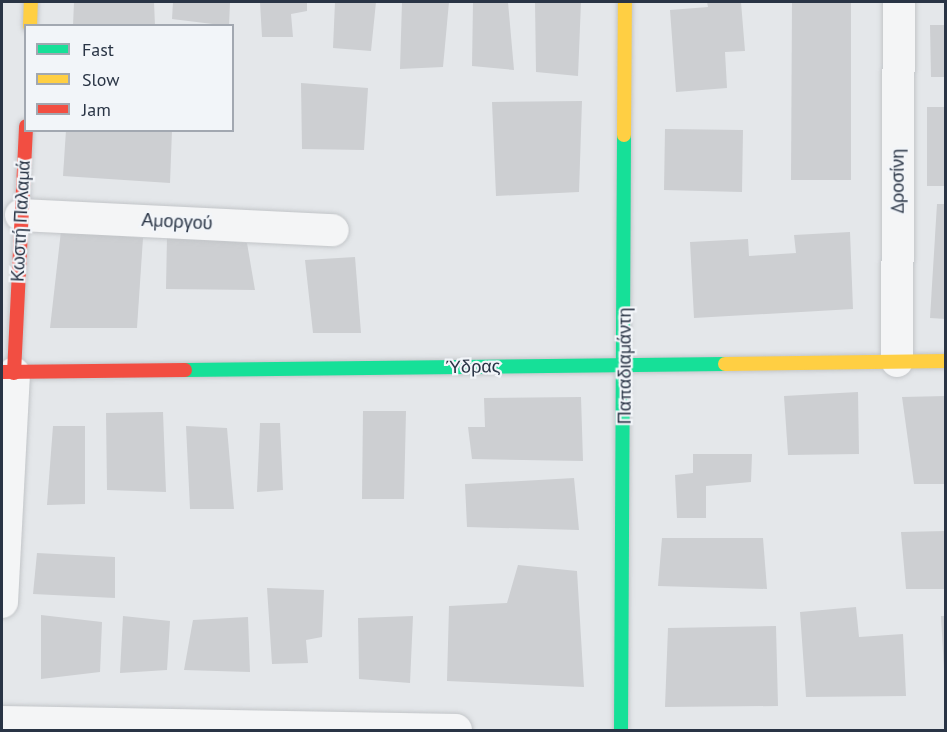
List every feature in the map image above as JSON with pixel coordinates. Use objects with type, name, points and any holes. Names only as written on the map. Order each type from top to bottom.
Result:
[{"type":"street","points":[[30,24],[31,2]]},
{"type":"street","name":"Παπαδιαμάντη","points":[[621,730],[625,365],[625,2]]},
{"type":"street","name":"Δροσίνη","points":[[897,361],[899,2]]},
{"type":"street","name":"Κωστή Παλαμά","points":[[2,602],[8,373],[26,132]]},
{"type":"street","name":"Αμοργού","points":[[21,214],[333,230]]},
{"type":"street","name":"Ύδρας","points":[[8,373],[945,361]]},
{"type":"street","points":[[2,722],[456,730]]},
{"type":"building","points":[[74,2],[154,2],[155,24],[73,24]]},
{"type":"building","points":[[173,2],[230,2],[229,24],[172,19]]},
{"type":"building","points":[[260,2],[307,2],[307,11],[291,14],[293,37],[262,37]]},
{"type":"building","points":[[335,2],[376,2],[371,51],[333,48]]},
{"type":"building","points":[[402,2],[449,2],[443,67],[400,69]]},
{"type":"building","points":[[473,2],[508,2],[514,70],[472,66]]},
{"type":"building","points":[[535,2],[581,2],[578,76],[536,72]]},
{"type":"building","points":[[707,2],[741,2],[745,51],[725,52],[727,88],[676,92],[670,10],[708,7]]},
{"type":"building","points":[[792,2],[851,2],[851,180],[791,180]]},
{"type":"building","points":[[930,25],[946,25],[946,77],[931,77]]},
{"type":"building","points":[[301,83],[368,88],[364,150],[302,149]]},
{"type":"building","points":[[582,101],[579,192],[496,196],[492,102]]},
{"type":"building","points":[[927,107],[946,107],[946,186],[927,186]]},
{"type":"building","points":[[665,129],[743,130],[742,192],[664,190]]},
{"type":"building","points":[[66,132],[172,132],[170,183],[63,176]]},
{"type":"building","points":[[937,204],[946,204],[946,319],[930,318]]},
{"type":"building","points":[[61,231],[143,238],[137,328],[50,328]]},
{"type":"building","points":[[850,232],[853,309],[694,318],[690,242],[748,239],[749,256],[796,253],[794,235]]},
{"type":"building","points":[[167,236],[247,243],[255,290],[166,289]]},
{"type":"building","points":[[355,257],[361,333],[313,333],[305,260]]},
{"type":"building","points":[[858,392],[859,454],[788,455],[784,396]]},
{"type":"building","points":[[946,396],[946,484],[914,484],[902,397]]},
{"type":"building","points":[[581,397],[583,461],[472,459],[468,427],[485,427],[484,398]]},
{"type":"building","points":[[363,411],[406,411],[404,499],[362,499]]},
{"type":"building","points":[[163,412],[166,492],[107,490],[106,413]]},
{"type":"building","points":[[260,423],[280,423],[283,490],[257,492]]},
{"type":"building","points":[[53,426],[85,426],[85,504],[47,505]]},
{"type":"building","points":[[186,426],[227,428],[234,509],[190,509]]},
{"type":"building","points":[[693,454],[752,454],[751,482],[706,486],[706,518],[677,518],[675,475],[693,473]]},
{"type":"building","points":[[574,478],[579,530],[467,527],[465,484]]},
{"type":"building","points":[[946,531],[946,589],[906,589],[901,532]]},
{"type":"building","points":[[662,538],[763,538],[767,589],[658,586]]},
{"type":"building","points":[[37,553],[115,557],[115,598],[33,594]]},
{"type":"building","points":[[518,565],[577,571],[584,687],[447,681],[449,606],[507,603]]},
{"type":"building","points":[[267,588],[324,590],[322,637],[306,640],[308,663],[272,664]]},
{"type":"building","points":[[856,607],[859,637],[903,634],[906,696],[806,697],[800,612]]},
{"type":"building","points":[[41,615],[102,622],[100,672],[41,679]]},
{"type":"building","points":[[123,616],[170,621],[167,670],[120,673]]},
{"type":"building","points":[[413,616],[410,683],[359,679],[358,618]]},
{"type":"building","points":[[941,616],[946,616],[946,670],[944,670]]},
{"type":"building","points":[[248,617],[250,672],[184,670],[193,620]]},
{"type":"building","points":[[776,626],[778,706],[665,707],[668,628]]},
{"type":"traffic: fast","points":[[621,730],[624,135]]},
{"type":"traffic: fast","points":[[185,370],[725,364]]},
{"type":"traffic: slow","points":[[30,24],[31,2]]},
{"type":"traffic: slow","points":[[624,135],[625,2]]},
{"type":"traffic: slow","points":[[725,364],[946,361]]},
{"type":"traffic: jam","points":[[14,373],[26,132]]},
{"type":"traffic: jam","points":[[2,372],[185,370]]}]
